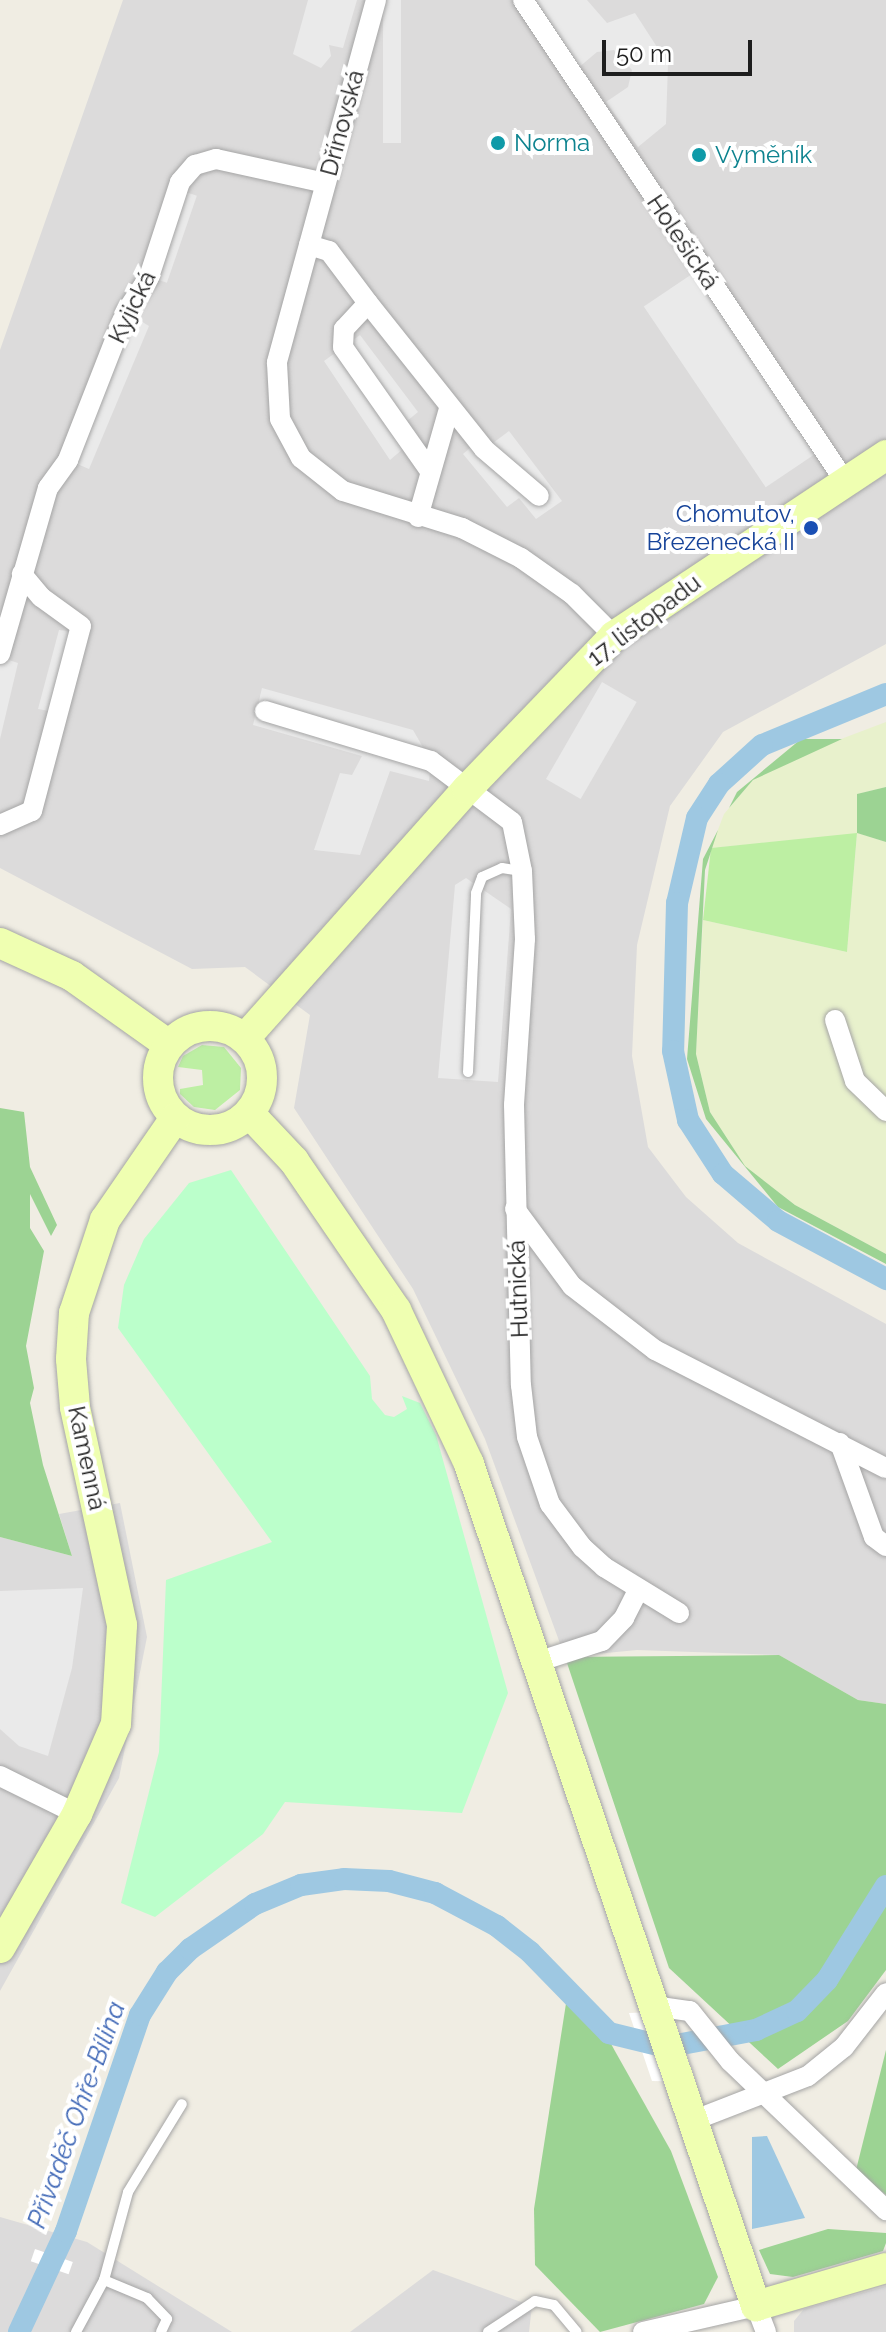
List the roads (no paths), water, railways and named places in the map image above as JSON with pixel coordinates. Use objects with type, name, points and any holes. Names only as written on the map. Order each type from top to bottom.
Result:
[{"type":"street","name":"Dřínovská","points":[[376,0],[277,363],[280,419],[301,458],[343,491],[418,517],[462,528],[521,558],[572,594],[614,636]]},
{"type":"street","name":"Holešická","points":[[523,0],[846,483]]},
{"type":"street","name":"Kyjická","points":[[0,654],[48,488],[68,460],[126,312],[149,277],[180,182],[195,165],[216,159],[325,183]]},
{"type":"street","points":[[309,245],[329,251],[449,409],[484,449],[539,496]]},
{"type":"street","points":[[368,303],[344,329],[343,347],[430,471]]},
{"type":"street","points":[[418,517],[449,409]]},
{"type":"street","name":"17. listopadu","points":[[245,1038],[467,789],[614,636],[886,455]]},
{"type":"street","points":[[0,825],[32,811],[81,626],[41,597],[22,574]]},
{"type":"street","points":[[265,711],[431,761],[512,822],[522,871],[525,939],[514,1105],[515,1209]]},
{"type":"street","points":[[0,943],[72,976],[169,1045]]},
{"type":"street","points":[[835,1020],[855,1081],[886,1111]]},
{"type":"street","points":[[214,1026],[245,1038],[255,1051],[262,1075],[258,1099],[249,1113],[237,1124],[213,1131],[189,1127],[175,1118],[158,1091],[157,1074],[169,1045],[182,1033],[214,1026]]},
{"type":"street","points":[[249,1113],[294,1161],[355,1249],[432,1380],[469,1464],[761,2319]]},
{"type":"street","name":"Kamenná","points":[[0,1948],[77,1814],[116,1724],[122,1625],[75,1407],[71,1359],[74,1313],[105,1220],[175,1118]]},
{"type":"street","name":"Hutnická","points":[[515,1209],[572,1286],[655,1350],[886,1468]]},
{"type":"street","name":"Hutnická","points":[[515,1209],[521,1385],[527,1437],[541,1484],[582,1547],[638,1590],[679,1613]]},
{"type":"street","points":[[840,1443],[874,1537],[886,1546]]},
{"type":"street","points":[[537,1662],[602,1641],[624,1618],[638,1590]]},
{"type":"street","points":[[0,1776],[77,1814]]},
{"type":"street","points":[[692,2121],[768,2095],[834,2057],[886,1993]]},
{"type":"street","points":[[653,2006],[690,2011],[730,2061],[886,2210]]},
{"type":"street","points":[[643,2332],[761,2319],[886,2268]]},
{"type":"lane","points":[[468,1072],[476,893],[482,877],[502,868],[522,871]]},
{"type":"lane","points":[[76,2332],[104,2280],[128,2192],[182,2104]]},
{"type":"lane","points":[[104,2280],[147,2298],[167,2319],[161,2332]]},
{"type":"lane","points":[[488,2332],[535,2301],[554,2305],[577,2332]]},
{"type":"water","points":[[767,2136],[805,2218],[752,2229],[752,2137]]},
{"type":"waterway","name":"Přivaděč Ohře-Bílina","points":[[886,694],[762,745],[719,784],[697,818],[677,903],[673,1051],[688,1120],[723,1174],[778,1221],[886,1279]]},
{"type":"waterway","name":"Přivaděč Ohře-Bílina","points":[[19,2332],[66,2231],[140,2015],[167,1972],[190,1949],[255,1904],[301,1885],[344,1879],[389,1881],[435,1893],[497,1926],[530,1952],[609,2033],[666,2047],[756,2030],[797,2011],[827,1980],[886,1886]]},
{"type":"place","name":"Norma","points":[[498,143]]},
{"type":"place","name":"Vyměník","points":[[699,155]]},
{"type":"place","name":"Chomutov, Březenecká II","points":[[811,528]]}]
